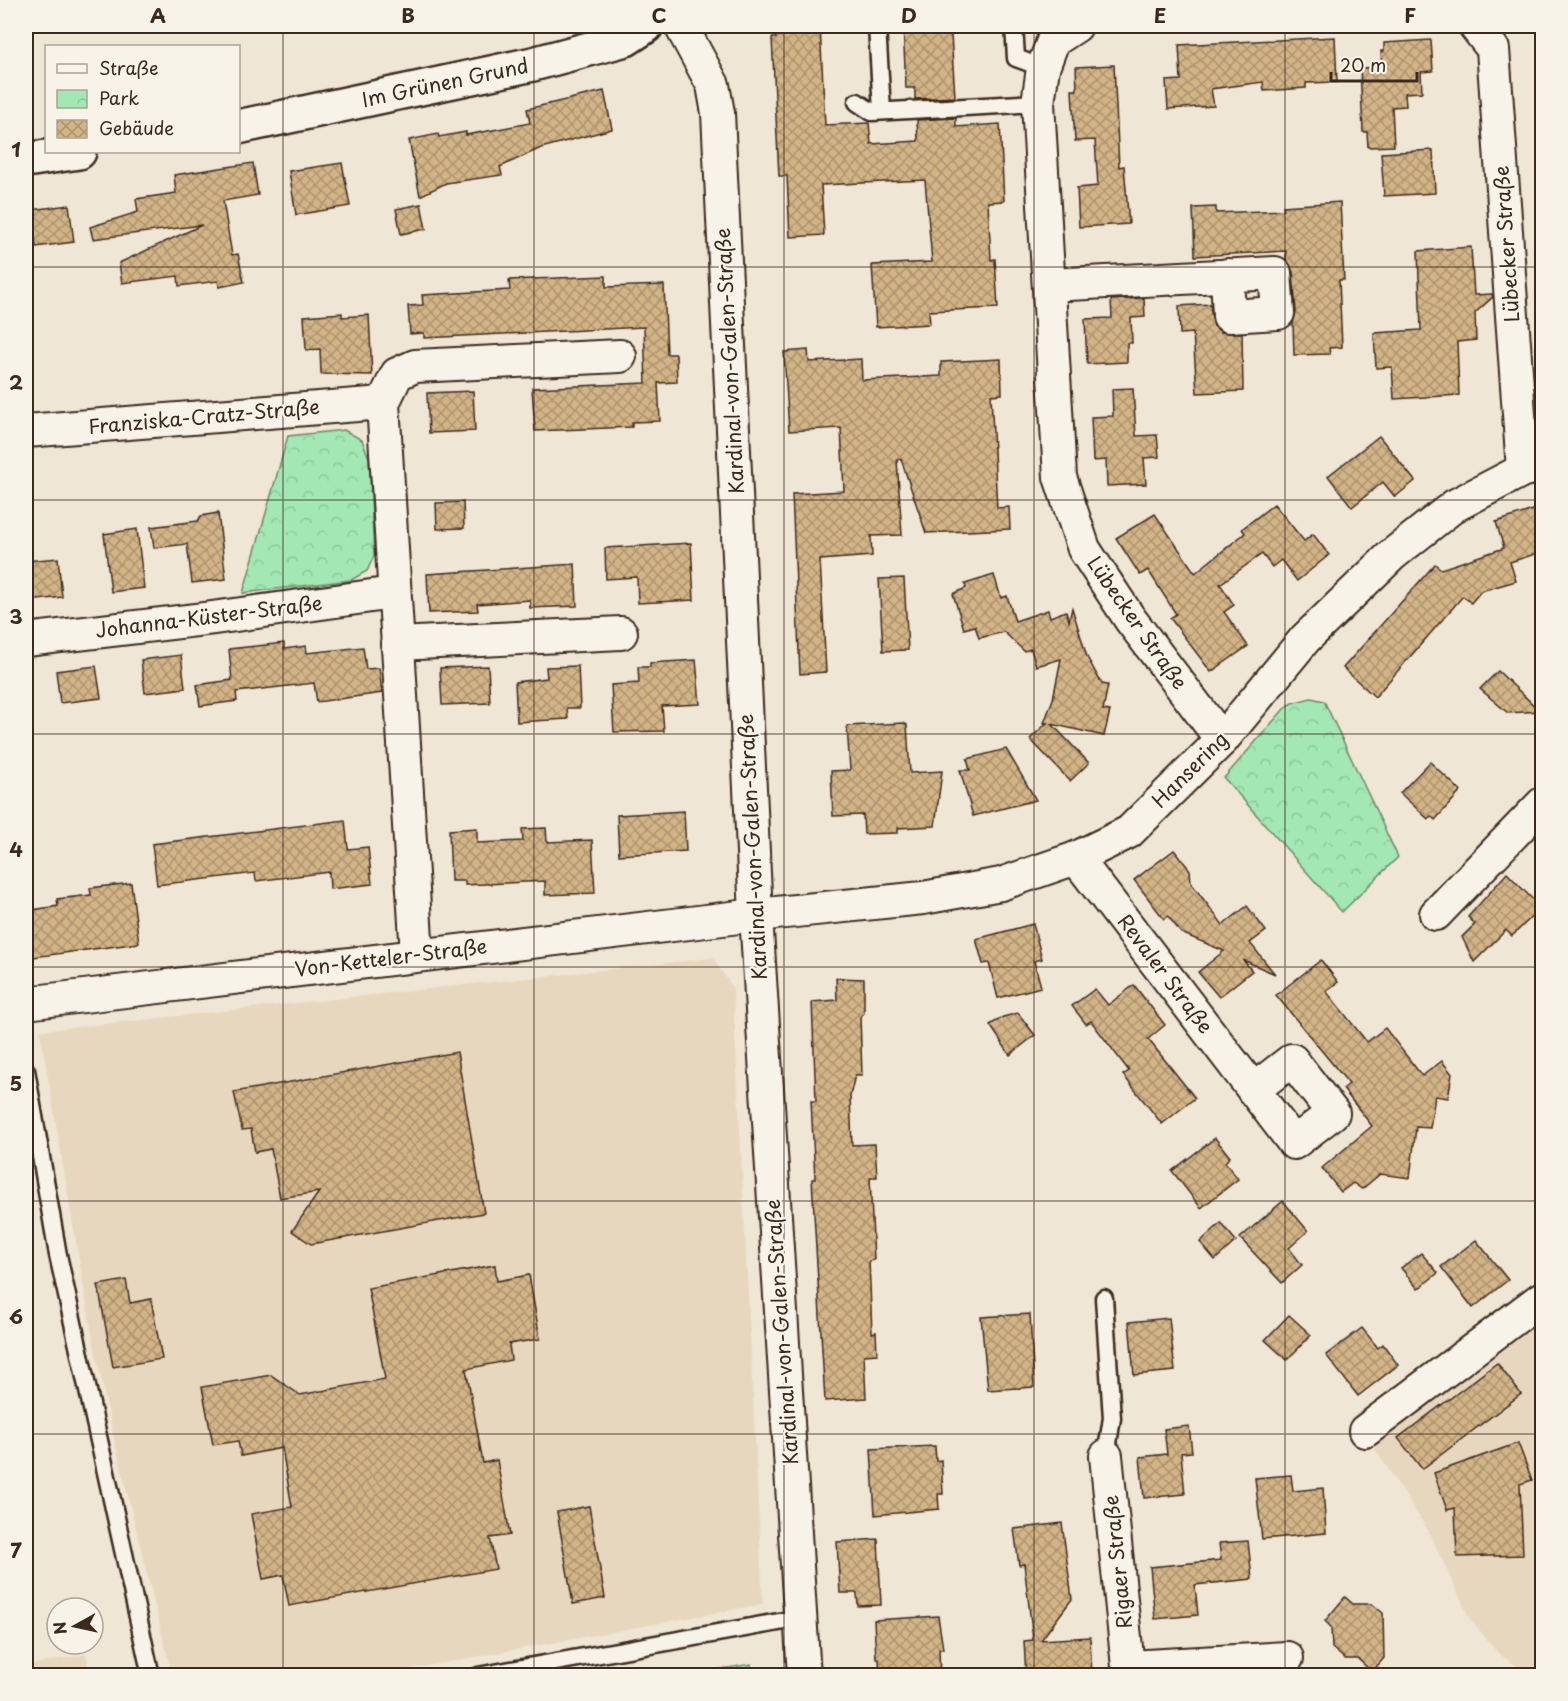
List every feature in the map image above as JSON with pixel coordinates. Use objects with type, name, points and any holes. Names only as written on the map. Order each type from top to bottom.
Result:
[{"type":"street","name":"Im Grünen Grund","points":[[240,127],[533,64],[626,39],[646,26]]},
{"type":"street","name":"Kardinal-von-Galen-Straße","points":[[681,26],[713,85],[718,113],[756,915],[804,1676]]},
{"type":"street","name":"Lübecker Straße","points":[[1076,26],[1053,42],[1043,68],[1038,103],[1060,477],[1084,549],[1130,619],[1222,740]]},
{"type":"street","name":"Lübecker Straße","points":[[1477,26],[1493,49],[1533,468]]},
{"type":"street","points":[[26,160],[72,153]]},
{"type":"street","points":[[1050,285],[1227,275]]},
{"type":"street","points":[[417,955],[383,403],[397,374],[415,366],[620,356]]},
{"type":"street","name":"Franziska-Cratz-Straße","points":[[26,431],[383,403]]},
{"type":"street","name":"Hansering","points":[[756,915],[923,898],[1001,884],[1076,858],[1129,832],[1222,740],[1305,639],[1392,555],[1454,506],[1533,468]]},
{"type":"street","name":"Johanna-Küster-Straße","points":[[26,640],[213,618],[393,593]]},
{"type":"street","points":[[397,644],[621,633]]},
{"type":"street","points":[[1436,914],[1542,804]]},
{"type":"street","name":"Revaler Straße","points":[[1076,858],[1253,1090]]},
{"type":"street","name":"Von-Ketteler-Straße","points":[[26,1004],[756,915]]},
{"type":"street","points":[[1365,1431],[1542,1298]]},
{"type":"street","name":"Rigaer Straße","points":[[1106,1456],[1129,1671],[1287,1658]]},
{"type":"lane","points":[[877,26],[882,111]]},
{"type":"lane","points":[[1014,26],[1016,58],[1043,68]]},
{"type":"lane","points":[[857,102],[872,112],[1038,103]]},
{"type":"lane","points":[[26,1070],[58,1256],[151,1676]]},
{"type":"lane","points":[[1104,1298],[1112,1418],[1106,1456]]},
{"type":"lane","points":[[478,1676],[801,1618]]},
{"type":"shaded area","points":[[713,958],[733,988],[763,1604],[378,1675],[172,1675],[115,1443],[92,1335],[40,1031]]},
{"type":"shaded area","points":[[1542,1312],[1542,1675],[1530,1675],[1498,1653],[1470,1619],[1428,1530],[1371,1443]]},
{"type":"shaded area","points":[[86,1656],[90,1675],[26,1675],[26,1666]]},
{"type":"green space","points":[[344,430],[362,440],[369,458],[374,556],[367,571],[351,580],[243,593],[288,436]]},
{"type":"green space","points":[[1311,698],[1324,701],[1398,857],[1342,912],[1224,778],[1284,709],[1292,703]]},
{"type":"green space","points":[[751,1664],[752,1675],[686,1675]]},
{"type":"building","points":[[775,26],[820,26],[825,125],[869,123],[871,144],[918,141],[917,120],[956,118],[956,127],[1000,124],[1004,201],[988,202],[991,260],[995,259],[998,308],[929,311],[930,324],[876,327],[872,265],[932,262],[925,180],[821,185],[824,235],[790,237],[787,176],[779,176],[772,38],[776,38]]},
{"type":"building","points":[[903,26],[947,26],[947,35],[951,35],[955,97],[915,99],[915,88],[906,88]]},
{"type":"building","points":[[1335,37],[1337,82],[1306,83],[1306,88],[1264,91],[1263,82],[1211,89],[1214,106],[1168,109],[1166,81],[1181,80],[1179,45]]},
{"type":"building","points":[[1431,40],[1433,71],[1421,72],[1422,92],[1405,93],[1406,106],[1392,107],[1394,146],[1368,147],[1367,132],[1363,132],[1360,68],[1382,67],[1381,51],[1384,51],[1384,43]]},
{"type":"building","points":[[1114,65],[1119,167],[1124,166],[1129,224],[1079,227],[1077,188],[1098,186],[1095,140],[1075,141],[1072,90],[1077,90],[1076,67]]},
{"type":"building","points":[[604,91],[612,129],[541,148],[500,167],[502,175],[446,183],[420,196],[409,140],[438,134],[439,137],[466,132],[466,135],[530,123],[527,109]]},
{"type":"building","points":[[1433,150],[1435,193],[1384,196],[1381,153]]},
{"type":"building","points":[[253,163],[258,195],[223,201],[232,255],[238,254],[244,282],[219,287],[218,281],[179,286],[178,276],[122,283],[119,263],[202,225],[93,239],[90,227],[138,212],[136,199],[176,193],[174,175]]},
{"type":"building","points":[[342,163],[350,206],[296,215],[289,171]]},
{"type":"building","points":[[1340,202],[1344,280],[1339,280],[1342,347],[1329,348],[1330,354],[1294,355],[1293,323],[1296,312],[1293,272],[1286,260],[1286,251],[1195,256],[1193,208],[1216,207],[1216,213],[1284,210],[1283,206]]},
{"type":"building","points":[[421,204],[426,229],[401,234],[396,209]]},
{"type":"building","points":[[69,205],[74,242],[36,247],[31,210]]},
{"type":"building","points":[[1471,247],[1474,295],[1492,294],[1493,297],[1475,313],[1476,340],[1457,342],[1459,395],[1394,399],[1392,367],[1376,368],[1374,333],[1421,330],[1418,251]]},
{"type":"building","points":[[606,276],[606,287],[664,285],[667,354],[676,354],[677,382],[658,383],[660,421],[632,422],[632,427],[535,431],[532,388],[646,383],[644,327],[424,338],[424,333],[410,334],[408,306],[423,305],[422,295],[510,290],[509,280]]},
{"type":"building","points":[[1144,298],[1145,317],[1131,318],[1132,343],[1127,343],[1127,362],[1087,364],[1085,319],[1112,318],[1111,300]]},
{"type":"building","points":[[1210,304],[1214,326],[1221,332],[1242,333],[1243,391],[1197,393],[1193,333],[1180,334],[1179,306]]},
{"type":"building","points":[[342,313],[342,317],[369,315],[372,375],[321,374],[320,349],[306,350],[304,316]]},
{"type":"building","points":[[808,350],[809,362],[861,359],[862,380],[941,376],[941,362],[1001,359],[1002,394],[991,395],[997,508],[1009,507],[1010,529],[926,533],[901,459],[897,460],[902,535],[871,536],[872,556],[820,560],[826,672],[800,674],[792,494],[844,491],[841,428],[789,431],[784,352]]},
{"type":"building","points":[[1133,388],[1136,436],[1157,435],[1159,457],[1144,458],[1146,484],[1107,486],[1106,460],[1093,461],[1091,417],[1113,416],[1112,389]]},
{"type":"building","points":[[473,391],[475,431],[429,433],[427,393]]},
{"type":"building","points":[[1379,436],[1415,481],[1395,497],[1383,482],[1352,507],[1328,476]]},
{"type":"building","points":[[463,502],[464,528],[437,529],[436,503]]},
{"type":"building","points":[[1274,504],[1304,541],[1313,534],[1329,555],[1297,581],[1281,560],[1272,567],[1262,554],[1220,584],[1234,605],[1224,612],[1248,646],[1211,672],[1170,618],[1176,614],[1148,570],[1140,575],[1116,538],[1155,514],[1195,573],[1245,533],[1242,529]]},
{"type":"building","points":[[1542,507],[1542,552],[1510,562],[1516,581],[1481,591],[1471,603],[1463,596],[1375,697],[1343,668],[1435,564],[1441,569],[1504,548],[1496,522]]},
{"type":"building","points":[[218,513],[226,579],[192,583],[187,544],[154,548],[151,527],[198,521],[201,516]]},
{"type":"building","points":[[137,529],[144,588],[111,592],[104,534]]},
{"type":"building","points":[[691,543],[694,600],[638,603],[637,577],[606,579],[605,548]]},
{"type":"building","points":[[58,558],[62,597],[30,601],[26,561]]},
{"type":"building","points":[[575,564],[577,606],[530,608],[530,600],[477,604],[478,611],[429,613],[427,574]]},
{"type":"building","points":[[994,575],[1001,598],[1007,596],[1015,621],[1048,610],[1050,617],[1066,611],[1069,621],[1072,608],[1087,657],[1102,684],[1108,685],[1103,710],[1110,711],[1104,736],[1052,724],[1089,763],[1070,781],[1030,739],[1047,723],[1044,723],[1053,699],[1061,659],[1036,666],[1031,649],[1024,651],[1004,632],[979,638],[975,626],[964,629],[953,594],[966,588],[965,584]]},
{"type":"building","points":[[904,578],[908,650],[883,651],[879,579]]},
{"type":"building","points":[[284,643],[284,649],[306,646],[307,653],[363,647],[366,669],[379,668],[382,693],[317,702],[314,683],[236,692],[237,701],[200,706],[197,685],[232,680],[229,649]]},
{"type":"building","points":[[181,655],[185,688],[145,693],[141,660]]},
{"type":"building","points":[[696,660],[700,704],[662,706],[664,731],[614,732],[611,685],[639,683],[638,667],[650,667],[650,663]]},
{"type":"building","points":[[96,666],[101,698],[60,703],[56,671]]},
{"type":"building","points":[[488,666],[490,703],[442,705],[440,668]]},
{"type":"building","points":[[578,666],[580,708],[567,708],[568,719],[517,722],[515,682],[547,678],[546,667]]},
{"type":"building","points":[[1498,671],[1540,711],[1508,713],[1480,689]]},
{"type":"building","points":[[904,723],[907,725],[910,773],[942,771],[935,826],[898,828],[898,833],[864,834],[863,815],[833,816],[831,771],[850,770],[847,726]]},
{"type":"building","points":[[1006,749],[1036,800],[973,816],[960,770],[970,770],[967,759]]},
{"type":"building","points":[[1430,762],[1461,791],[1435,820],[1431,816],[1428,819],[1400,793]]},
{"type":"building","points":[[684,811],[686,851],[619,855],[617,815]]},
{"type":"building","points":[[345,820],[348,849],[368,847],[372,884],[330,889],[329,872],[256,881],[255,873],[157,885],[152,844]]},
{"type":"building","points":[[477,828],[477,843],[523,841],[522,829],[546,828],[547,842],[592,840],[595,893],[545,895],[545,881],[465,885],[465,881],[451,881],[449,830]]},
{"type":"building","points":[[1174,850],[1190,870],[1191,883],[1223,925],[1247,906],[1266,931],[1250,943],[1275,974],[1243,960],[1252,971],[1219,997],[1198,972],[1224,951],[1181,933],[1168,916],[1164,919],[1134,880]]},
{"type":"building","points":[[1507,873],[1541,908],[1512,936],[1506,930],[1474,962],[1462,937],[1475,924],[1468,917]]},
{"type":"building","points":[[131,883],[139,943],[26,958],[26,911],[58,906],[57,899],[91,895],[90,888]]},
{"type":"building","points":[[1033,924],[1042,959],[1034,961],[1041,987],[998,998],[989,963],[983,964],[976,939]]},
{"type":"building","points":[[1321,960],[1338,982],[1326,991],[1367,1042],[1385,1028],[1422,1076],[1442,1061],[1452,1074],[1448,1098],[1435,1096],[1430,1128],[1416,1127],[1410,1178],[1380,1174],[1362,1189],[1353,1183],[1341,1192],[1322,1168],[1372,1126],[1343,1089],[1349,1084],[1276,995]]},
{"type":"building","points":[[836,978],[864,979],[864,1013],[860,1017],[862,1075],[855,1075],[850,1096],[852,1145],[875,1144],[877,1177],[870,1177],[874,1260],[869,1261],[872,1333],[876,1332],[877,1354],[864,1355],[866,1398],[825,1401],[812,1179],[815,1179],[811,1101],[816,1101],[812,1002],[837,1000]]},
{"type":"building","points":[[1134,985],[1165,1025],[1148,1039],[1195,1098],[1162,1124],[1123,1075],[1129,1071],[1091,1021],[1086,1024],[1072,1006],[1095,989],[1108,1005]]},
{"type":"building","points":[[1018,1013],[1035,1035],[1010,1055],[990,1025],[1003,1017]]},
{"type":"building","points":[[457,1052],[484,1213],[311,1244],[292,1231],[319,1192],[280,1198],[271,1149],[255,1152],[251,1129],[242,1130],[234,1092]]},
{"type":"building","points":[[1215,1138],[1230,1157],[1225,1162],[1238,1179],[1201,1208],[1172,1171]]},
{"type":"building","points":[[1283,1201],[1308,1231],[1289,1248],[1302,1265],[1282,1283],[1240,1238]]},
{"type":"building","points":[[1221,1223],[1236,1241],[1215,1260],[1200,1242]]},
{"type":"building","points":[[1476,1240],[1508,1280],[1473,1308],[1441,1267]]},
{"type":"building","points":[[1421,1253],[1438,1273],[1418,1289],[1401,1268]]},
{"type":"building","points":[[495,1265],[497,1281],[529,1275],[540,1339],[509,1344],[511,1360],[466,1369],[483,1463],[497,1460],[510,1535],[490,1538],[496,1569],[289,1606],[283,1575],[263,1579],[251,1514],[292,1507],[282,1448],[241,1456],[238,1441],[213,1445],[202,1387],[271,1375],[300,1395],[385,1379],[368,1288]]},
{"type":"building","points":[[126,1280],[130,1303],[151,1299],[162,1359],[113,1367],[98,1285]]},
{"type":"building","points":[[1030,1314],[1034,1387],[988,1390],[981,1317]]},
{"type":"building","points":[[1289,1315],[1311,1335],[1287,1360],[1265,1340]]},
{"type":"building","points":[[1169,1318],[1175,1371],[1134,1375],[1129,1322]]},
{"type":"building","points":[[1362,1328],[1378,1348],[1383,1344],[1398,1365],[1358,1396],[1326,1355]]},
{"type":"building","points":[[1497,1363],[1521,1394],[1422,1469],[1398,1438]]},
{"type":"building","points":[[1189,1426],[1192,1452],[1181,1453],[1185,1494],[1144,1498],[1140,1457],[1167,1454],[1164,1429]]},
{"type":"building","points":[[1518,1443],[1532,1480],[1520,1484],[1523,1555],[1457,1557],[1455,1508],[1447,1510],[1434,1473]]},
{"type":"building","points":[[935,1446],[936,1461],[941,1460],[943,1494],[938,1494],[939,1509],[875,1515],[871,1449]]},
{"type":"building","points":[[1291,1475],[1293,1491],[1323,1488],[1326,1533],[1262,1539],[1255,1478]]},
{"type":"building","points":[[589,1506],[605,1598],[573,1604],[557,1512]]},
{"type":"building","points":[[1062,1523],[1072,1599],[1041,1640],[1090,1637],[1092,1676],[1026,1676],[1024,1641],[1033,1640],[1024,1564],[1019,1565],[1014,1529]]},
{"type":"building","points":[[878,1539],[881,1605],[858,1606],[857,1593],[840,1593],[837,1542]]},
{"type":"building","points":[[1248,1541],[1252,1579],[1195,1585],[1198,1615],[1155,1619],[1150,1567],[1221,1560],[1219,1543]]},
{"type":"building","points":[[1345,1597],[1353,1604],[1372,1604],[1383,1613],[1384,1658],[1372,1672],[1358,1659],[1345,1659],[1332,1648],[1331,1627],[1325,1621]]},
{"type":"building","points":[[938,1616],[943,1649],[939,1649],[940,1676],[880,1676],[879,1659],[876,1659],[874,1620]]}]
